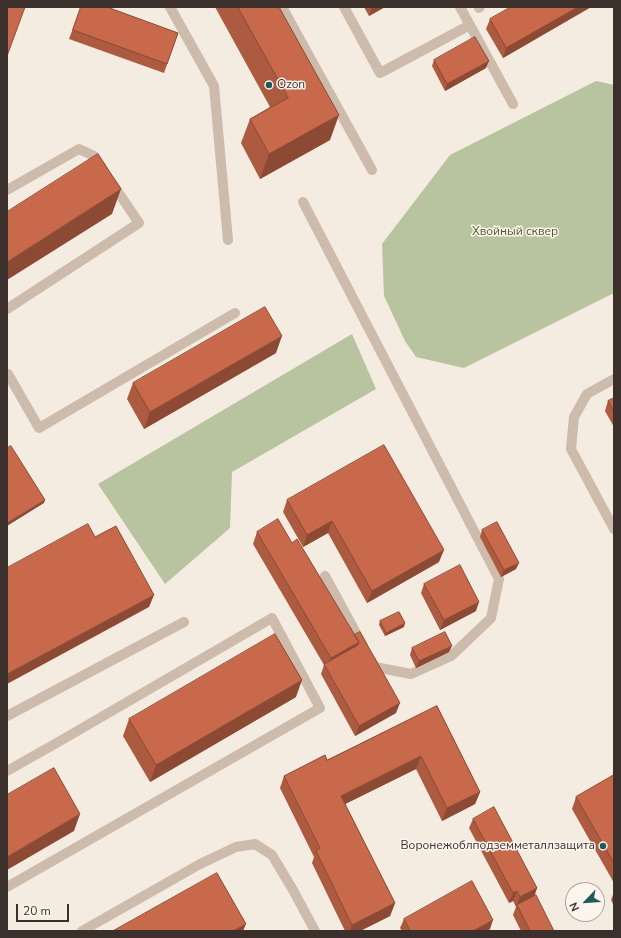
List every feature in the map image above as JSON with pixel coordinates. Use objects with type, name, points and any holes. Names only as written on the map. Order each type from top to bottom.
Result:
[{"type":"lane","points":[[170,7],[214,86],[228,240]]},
{"type":"lane","points":[[282,7],[372,170]]},
{"type":"lane","points":[[344,7],[380,73],[470,25]]},
{"type":"lane","points":[[460,7],[513,104]]},
{"type":"lane","points":[[7,190],[79,149],[94,156],[139,223],[7,309]]},
{"type":"lane","points":[[303,202],[499,579],[491,618],[451,656],[411,674],[375,667],[325,576]]},
{"type":"lane","points":[[8,374],[39,428],[235,313]]},
{"type":"lane","points":[[614,379],[587,394],[574,417],[571,449],[614,529]]},
{"type":"lane","points":[[7,771],[272,618],[320,708],[7,887]]},
{"type":"lane","points":[[7,716],[184,622]]},
{"type":"lane","points":[[82,931],[200,864],[236,847],[256,844],[272,855],[315,931]]},
{"type":"green space","name":"Хвойный сквер","points":[[596,81],[614,85],[614,293],[464,368],[416,357],[405,341],[384,296],[382,244],[450,155]]},
{"type":"green space","points":[[352,334],[376,389],[232,472],[230,528],[165,584],[98,484]]},
{"type":"building","points":[[7,7],[25,7],[7,56]]},
{"type":"building","points":[[81,7],[107,7],[178,33],[167,64],[73,30]]},
{"type":"building","points":[[238,7],[279,7],[339,115],[269,154],[250,119],[288,98]]},
{"type":"building","points":[[511,7],[578,7],[506,48],[490,19]]},
{"type":"building","points":[[475,37],[489,61],[447,84],[434,60]]},
{"type":"building","points":[[98,154],[121,189],[7,262],[7,212]]},
{"type":"building","points":[[265,307],[282,336],[150,412],[133,383]]},
{"type":"building","points":[[614,398],[614,411],[608,401]]},
{"type":"building","points":[[384,445],[444,550],[372,591],[332,521],[307,535],[287,500]]},
{"type":"building","points":[[11,446],[45,500],[7,523],[7,448]]},
{"type":"building","points":[[278,519],[292,543],[297,539],[359,642],[331,658],[257,532]]},
{"type":"building","points":[[497,522],[519,563],[504,570],[482,530]]},
{"type":"building","points":[[88,524],[95,537],[116,526],[154,595],[7,674],[7,568]]},
{"type":"building","points":[[460,565],[479,602],[444,620],[424,584]]},
{"type":"building","points":[[399,612],[405,623],[386,633],[380,621]]},
{"type":"building","points":[[360,632],[400,703],[359,726],[324,664],[358,645],[359,642],[354,635]]},
{"type":"building","points":[[445,632],[452,646],[419,661],[412,648]]},
{"type":"building","points":[[275,634],[302,680],[156,765],[129,719]]},
{"type":"building","points":[[437,706],[480,792],[447,808],[421,756],[341,796],[395,903],[352,925],[316,851],[320,848],[284,776],[325,755],[327,760]]},
{"type":"building","points":[[54,768],[80,814],[7,857],[7,795]]},
{"type":"building","name":"Воронежоблподземметаллзащита","points":[[614,775],[614,863],[576,797]]},
{"type":"building","points":[[494,807],[537,888],[520,897],[517,891],[513,893],[473,819]]},
{"type":"building","points":[[217,873],[246,924],[233,931],[113,931]]},
{"type":"building","points":[[472,881],[493,920],[473,931],[410,931],[404,919]]},
{"type":"building","points":[[536,895],[554,931],[530,931],[517,905]]},
{"type":"place","name":"Ozon","points":[[269,85]]},
{"type":"place","name":"Воронежоблподземметаллзащита","points":[[603,846]]}]
